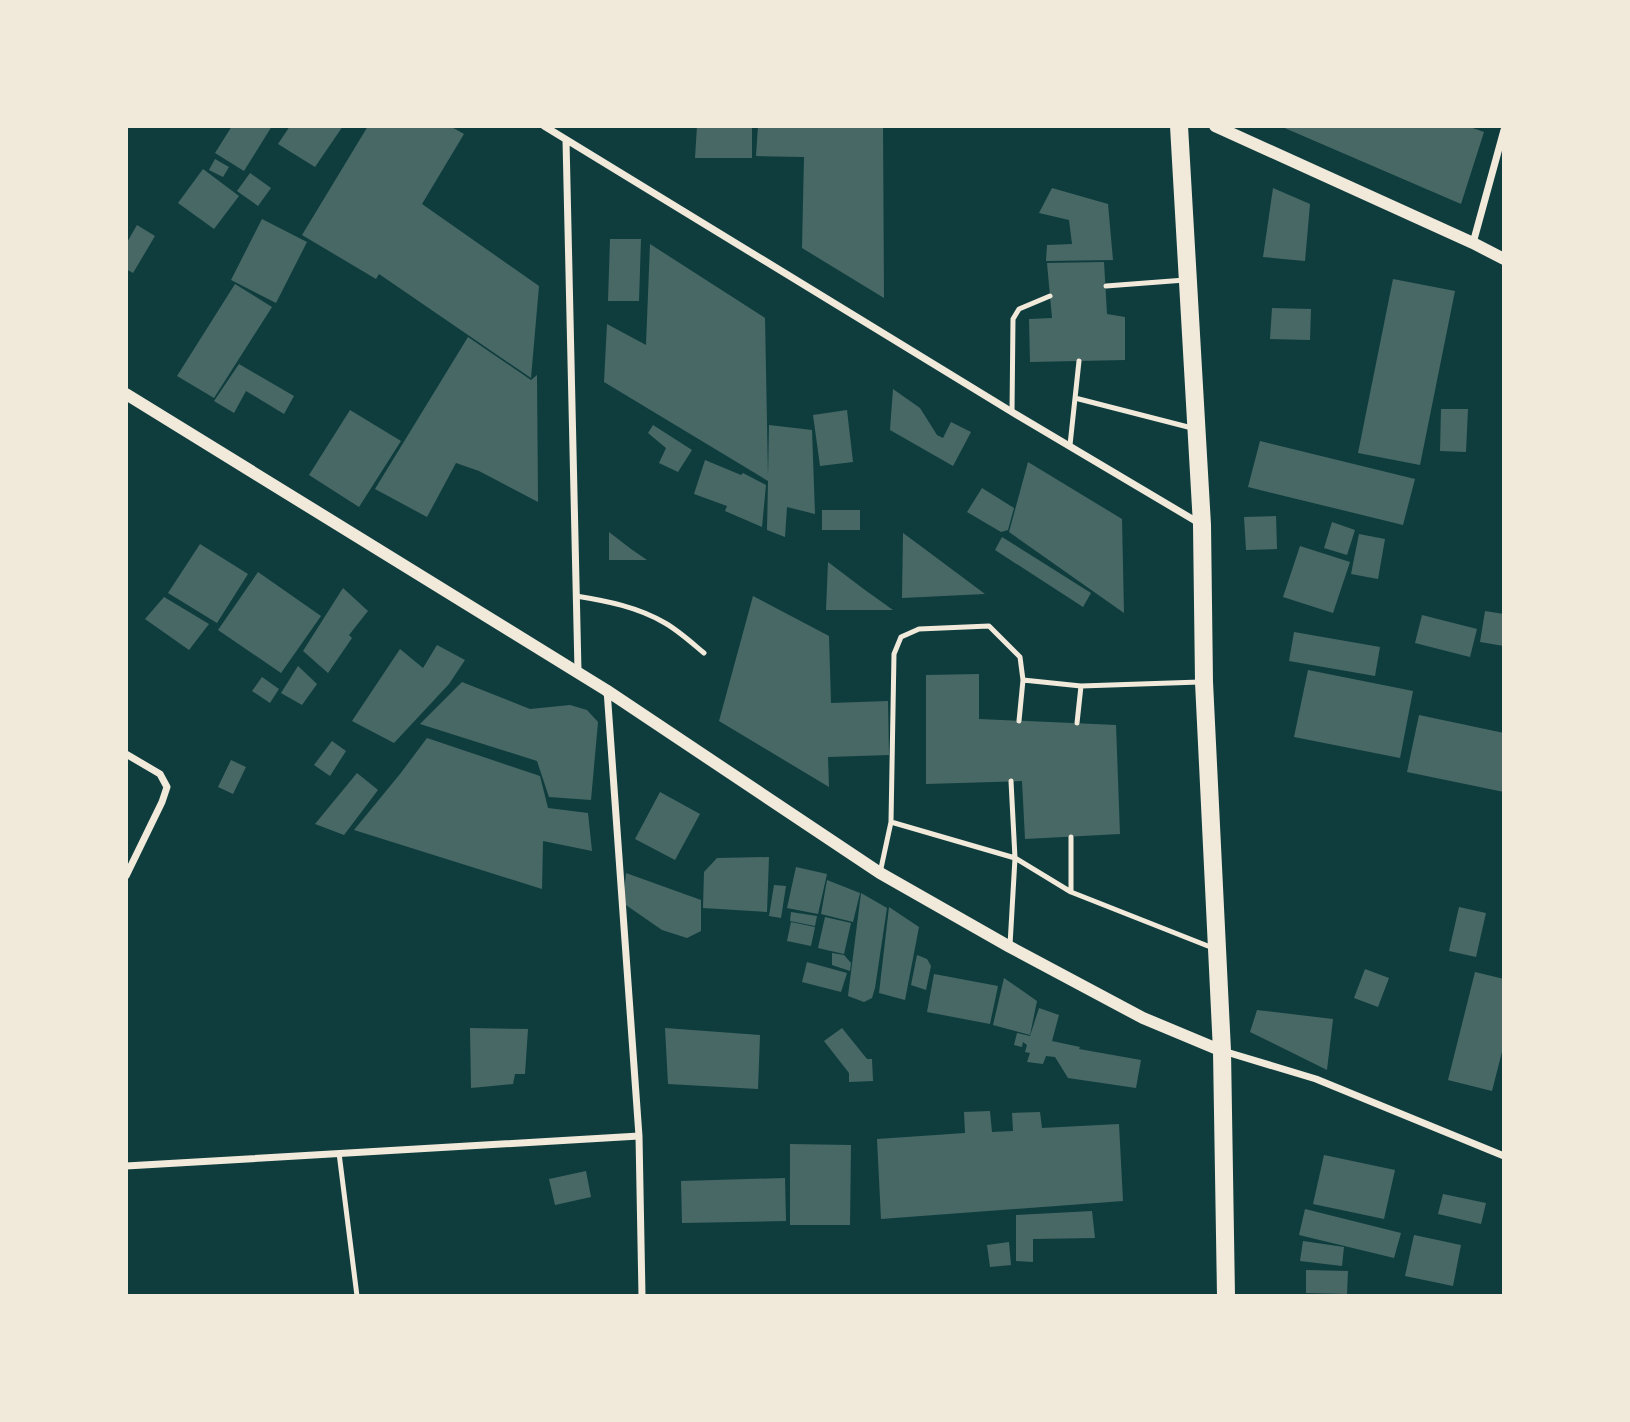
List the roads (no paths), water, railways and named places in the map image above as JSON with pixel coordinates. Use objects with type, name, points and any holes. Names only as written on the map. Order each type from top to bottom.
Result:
[{"type":"main road","points":[[1179,126],[1202,524],[1204,682],[1222,1051],[1226,1296]]},
{"type":"street","points":[[544,126],[1012,412],[1202,524]]},
{"type":"street","points":[[1215,126],[1504,259]]},
{"type":"street","points":[[1473,243],[1504,130]]},
{"type":"street","points":[[566,140],[578,671]]},
{"type":"street","points":[[126,394],[578,671],[880,873],[1010,947],[1143,1018],[1222,1051],[1317,1079],[1504,1156]]},
{"type":"street","points":[[607,690],[639,1136],[642,1296]]},
{"type":"street","points":[[126,754],[160,774],[167,787],[126,876]]},
{"type":"street","points":[[126,1166],[639,1136]]},
{"type":"lane","points":[[1105,286],[1188,280]]},
{"type":"lane","points":[[1012,412],[1013,319],[1019,309],[1050,296]]},
{"type":"lane","points":[[1070,445],[1079,361]]},
{"type":"lane","points":[[1075,398],[1195,429]]},
{"type":"lane","points":[[576,596],[611,602],[645,613],[666,624],[705,653]]},
{"type":"lane","points":[[880,873],[891,822],[894,654],[901,637],[919,629],[989,626],[1020,657],[1023,680],[1019,721]]},
{"type":"lane","points":[[1023,680],[1081,686],[1204,682]]},
{"type":"lane","points":[[1077,723],[1081,686]]},
{"type":"lane","points":[[1010,947],[1015,858],[1011,780]]},
{"type":"lane","points":[[891,822],[1015,858],[1071,892],[1216,949]]},
{"type":"lane","points":[[1071,836],[1071,892]]},
{"type":"lane","points":[[339,1153],[357,1296]]}]
